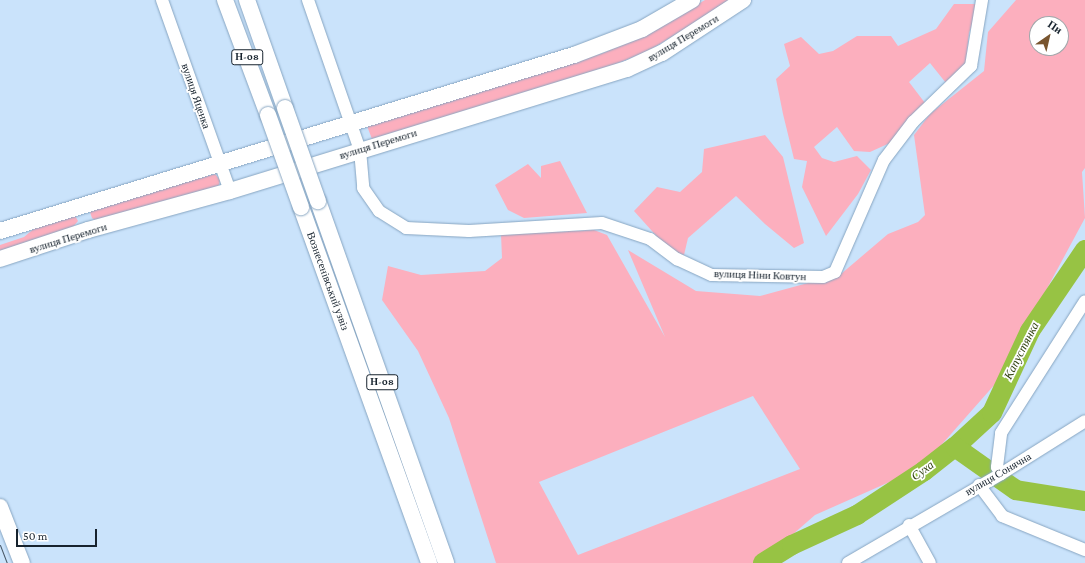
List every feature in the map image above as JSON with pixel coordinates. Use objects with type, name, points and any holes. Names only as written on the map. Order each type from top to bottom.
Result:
[{"type":"main road","name":"Вознесенівський узвіз","points":[[225,0],[268,115],[429,563]]},
{"type":"main road","name":"Вознесенівський узвіз","points":[[247,0],[446,563]]},
{"type":"main road","points":[[0,231],[79,206],[220,166],[352,122],[574,55],[642,29],[692,0]]},
{"type":"main road","name":"вулиця Перемоги","points":[[0,259],[88,230],[230,192],[360,150],[627,69],[682,41],[743,0]]},
{"type":"main road","points":[[79,206],[88,230]]},
{"type":"main road","points":[[0,507],[22,563]]},
{"type":"street","name":"вулиця Яценка","points":[[162,0],[230,192]]},
{"type":"street","points":[[308,0],[352,122],[360,150]]},
{"type":"street","name":"вулиця Ніни Ковтун","points":[[360,150],[363,188],[379,211],[406,228],[469,231],[602,223],[650,239],[678,259],[712,275],[823,277],[835,272],[884,160],[913,122],[972,66],[982,0]]},
{"type":"street","points":[[1001,474],[997,468],[1001,433],[1085,301]]},
{"type":"street","name":"вулиця Сонячна","points":[[848,563],[909,525],[1001,474],[1085,421]]},
{"type":"street","points":[[982,484],[1002,516],[1085,550]]},
{"type":"street","points":[[909,525],[930,563]]},
{"type":"shaded area","points":[[705,0],[733,0],[648,51],[601,70],[372,139],[367,126],[603,53],[652,31]]},
{"type":"shaded area","points":[[1016,0],[1085,0],[1085,168],[1082,172],[1085,218],[996,383],[921,468],[815,515],[760,563],[496,563],[449,418],[418,351],[382,300],[388,266],[421,275],[485,271],[502,258],[501,234],[594,230],[607,235],[665,337],[628,250],[696,291],[760,296],[841,274],[888,234],[918,222],[925,215],[914,135],[930,114],[984,71],[988,32]],"holes":[[[753,396],[800,469],[578,555],[539,482]]]},
{"type":"shaded area","points":[[954,4],[980,4],[969,33],[966,63],[946,83],[930,63],[909,82],[925,103],[892,142],[870,152],[854,151],[837,127],[814,147],[822,158],[834,162],[857,156],[871,170],[858,194],[826,236],[802,187],[807,161],[794,159],[783,114],[776,79],[790,66],[784,44],[801,37],[819,54],[833,51],[857,36],[891,36],[898,46],[936,29]]},
{"type":"shaded area","points":[[765,135],[783,157],[804,243],[794,248],[765,224],[736,196],[688,238],[684,255],[669,250],[634,211],[657,187],[680,192],[702,172],[704,149]]},
{"type":"shaded area","points":[[560,161],[587,213],[524,218],[508,210],[495,185],[528,164],[541,178],[541,166]]},
{"type":"shaded area","points":[[215,174],[220,180],[219,185],[213,189],[98,222],[92,218],[90,212],[95,207]]},
{"type":"shaded area","points":[[74,214],[78,221],[72,228],[0,253],[0,245],[24,237],[42,222]]},
{"type":"waterway","name":"Капустянка","points":[[955,447],[992,413],[1030,331],[1085,250]]},
{"type":"waterway","name":"Суха","points":[[763,563],[792,545],[857,515],[924,471],[955,447],[1016,490],[1085,501]]},
{"type":"tram line","points":[[0,545],[7,563]]}]
